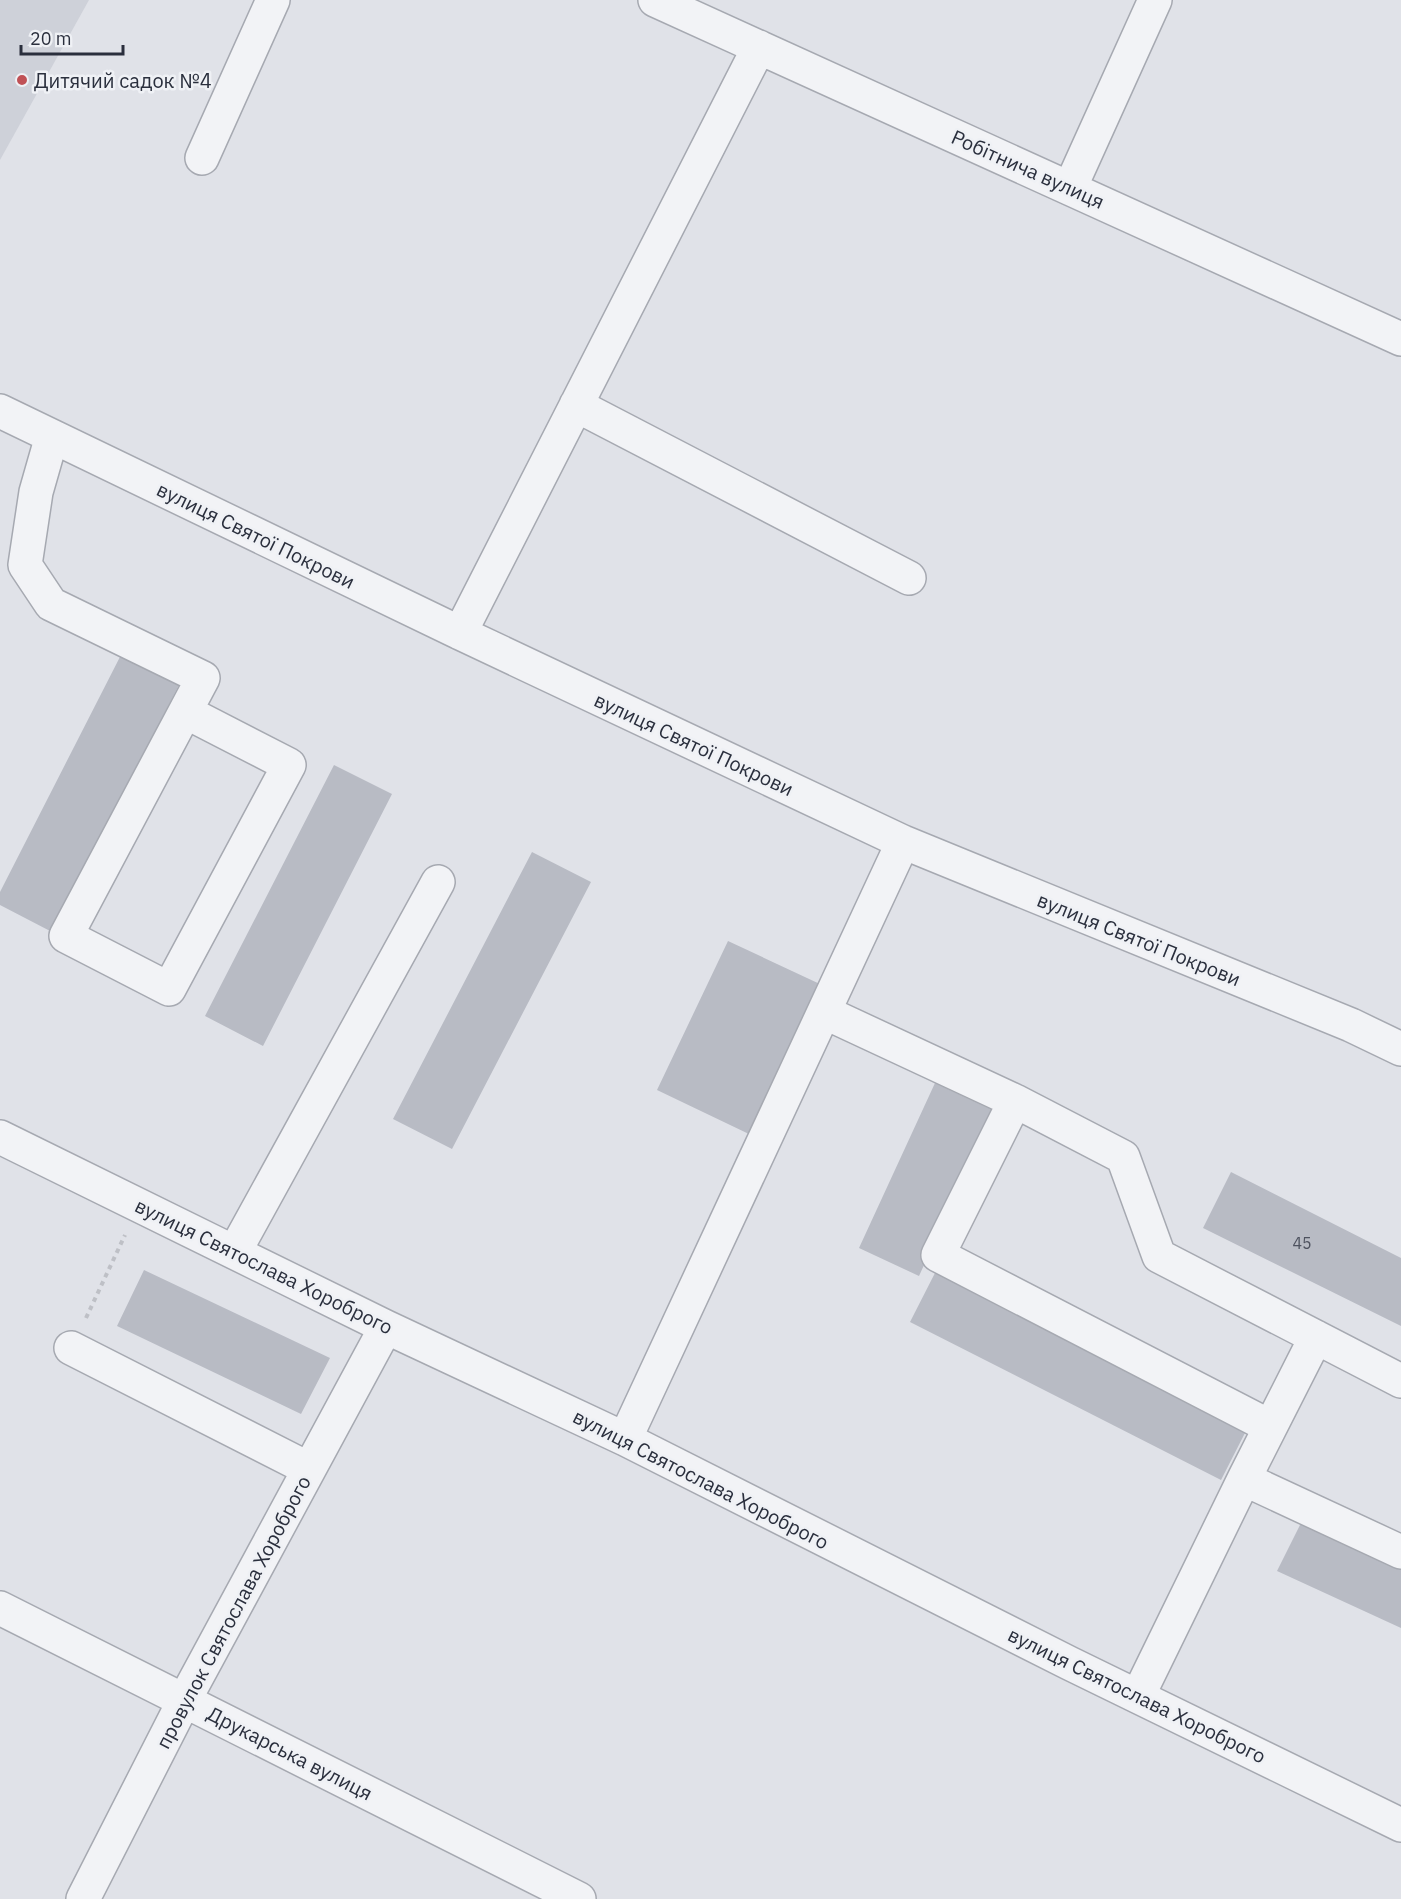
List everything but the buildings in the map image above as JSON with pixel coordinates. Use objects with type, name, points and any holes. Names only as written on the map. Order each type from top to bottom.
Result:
[{"type":"street","points":[[202,158],[273,0]]},
{"type":"street","name":"Робітнича вулиця","points":[[655,0],[1401,339]]},
{"type":"street","points":[[1070,188],[1155,0]]},
{"type":"street","points":[[460,633],[759,47]]},
{"type":"street","points":[[576,405],[909,578]]},
{"type":"street","name":"вулиця Святої Покрови","points":[[0,411],[460,633],[903,842],[1340,1020],[1401,1049]]},
{"type":"street","points":[[52,436],[36,492],[25,565],[51,604],[203,678],[66,936],[169,989],[289,765],[186,712]]},
{"type":"street","points":[[625,1439],[903,842]]},
{"type":"street","points":[[235,1251],[438,882]]},
{"type":"street","points":[[824,1012],[1015,1101],[1124,1157],[1159,1256],[1401,1381]]},
{"type":"street","points":[[1015,1101],[938,1255],[1269,1426]]},
{"type":"street","name":"вулиця Святослава Хороброго","points":[[0,1137],[386,1327],[625,1439],[1401,1825]]},
{"type":"street","name":"провулок Святослава Хороброго","points":[[83,1899],[185,1699],[386,1327]]},
{"type":"street","points":[[1138,1696],[1269,1426],[1316,1337]]},
{"type":"street","points":[[71,1348],[309,1469]]},
{"type":"street","points":[[1244,1479],[1401,1552]]},
{"type":"street","name":"Друкарська вулиця","points":[[0,1608],[579,1899]]},
{"type":"path","points":[[71,1348],[140,1204]]},
{"type":"shaded area","name":"Дитячий садок №4","points":[[0,0],[89,0],[0,160]]},
{"type":"place","name":"Дитячий садок №4","points":[[22,80]]}]
